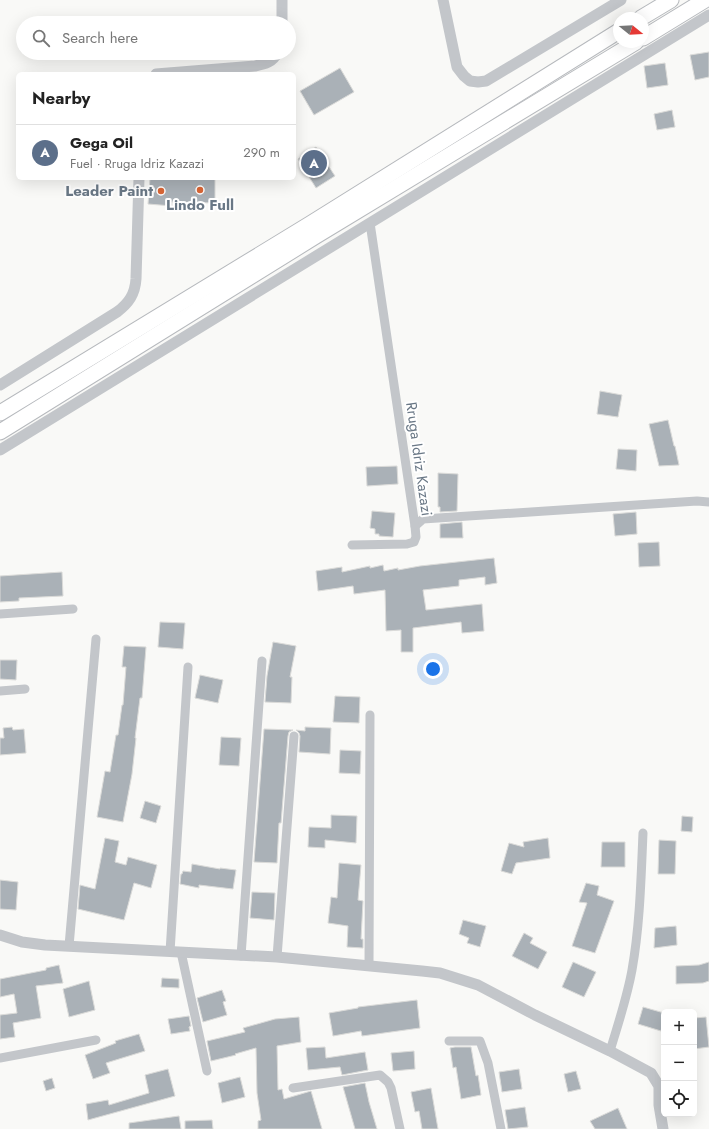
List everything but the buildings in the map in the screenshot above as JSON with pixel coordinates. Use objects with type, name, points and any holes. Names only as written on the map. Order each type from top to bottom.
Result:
[{"type":"highway","points":[[649,13],[671,0]]},
{"type":"highway","points":[[649,34],[705,0]]},
{"type":"highway","points":[[0,413],[310,224],[613,35]]},
{"type":"highway","points":[[0,432],[316,236],[626,48]]},
{"type":"street","points":[[282,0],[282,16]]},
{"type":"street","points":[[443,0],[457,67],[470,81],[478,82],[486,81],[621,0]]},
{"type":"street","points":[[0,450],[709,15]]},
{"type":"street","points":[[181,72],[256,66],[272,60]]},
{"type":"street","points":[[0,385],[117,312],[125,306],[132,297],[136,279],[139,180]]},
{"type":"street","name":"Rruga Idriz Kazazi","points":[[370,223],[415,526],[424,519],[697,501],[709,502]]},
{"type":"street","points":[[352,545],[407,544],[414,542],[416,537],[415,526]]},
{"type":"street","points":[[0,614],[73,609]]},
{"type":"street","points":[[69,946],[96,639]]},
{"type":"street","points":[[241,956],[262,661]]},
{"type":"street","points":[[170,952],[188,668]]},
{"type":"street","points":[[0,691],[25,689]]},
{"type":"street","points":[[369,966],[370,715]]},
{"type":"street","points":[[277,957],[294,736]]},
{"type":"street","points":[[610,1050],[623,1011],[632,971],[641,876],[643,832]]},
{"type":"street","points":[[0,935],[22,942],[44,945],[277,957],[440,973],[478,985],[535,1015],[610,1050],[651,1073],[659,1086],[659,1105],[664,1129]]},
{"type":"street","points":[[181,952],[207,1071]]},
{"type":"street","points":[[0,1058],[96,1040]]},
{"type":"street","points":[[449,1041],[480,1041],[488,1063],[501,1129]]},
{"type":"street","points":[[293,1088],[380,1075],[388,1082],[391,1088],[400,1129]]},
{"type":"place","name":"Gega Oil","points":[[314,163]]},
{"type":"place","name":"Lindo Full","points":[[200,190]]},
{"type":"place","name":"Leader Paint","points":[[161,191]]}]
